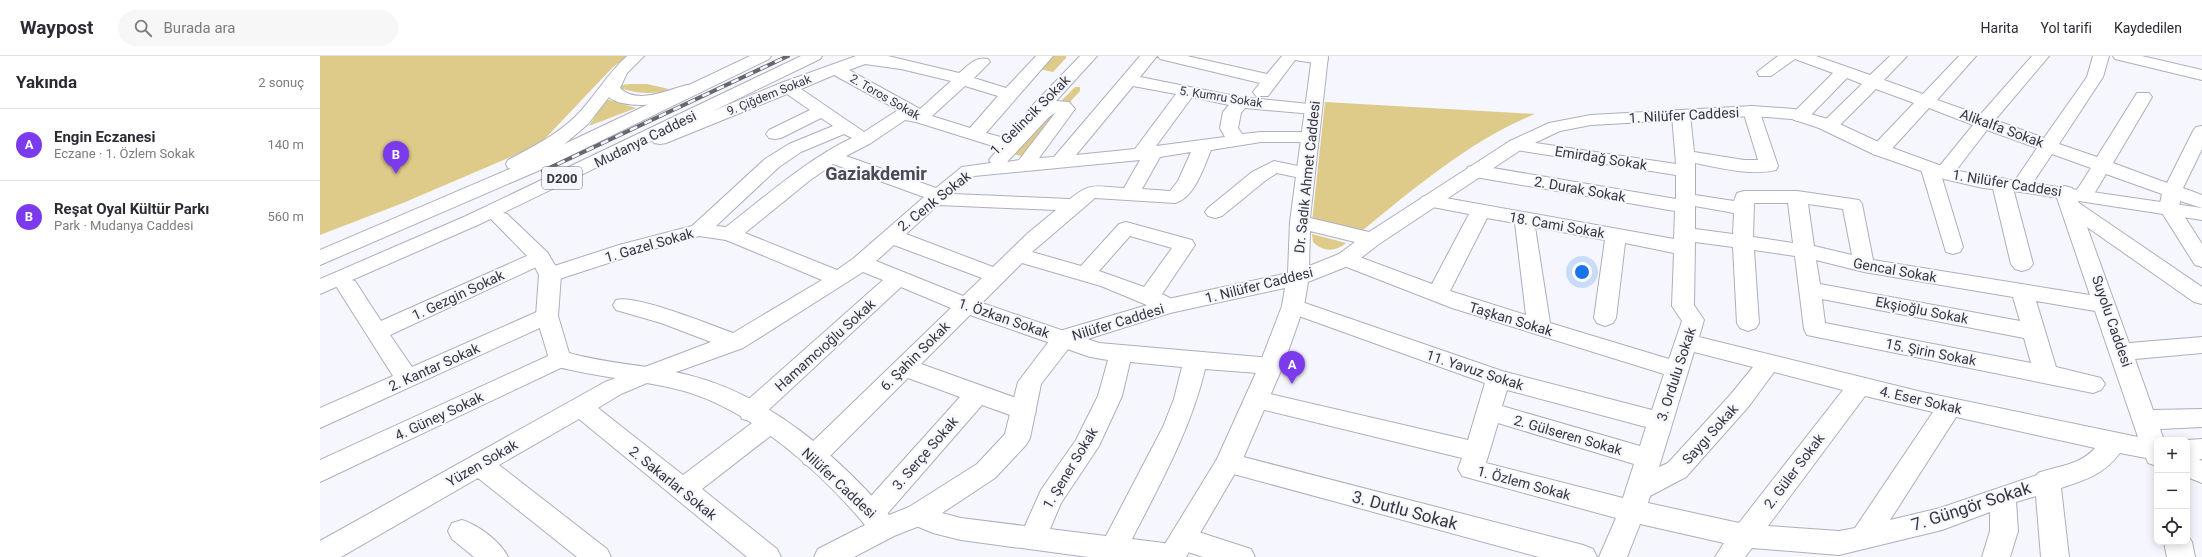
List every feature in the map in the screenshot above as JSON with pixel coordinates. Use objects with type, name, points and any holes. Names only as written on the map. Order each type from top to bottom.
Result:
[{"type":"main road","points":[[515,164],[555,144],[569,132],[582,120],[621,70],[636,56]]},
{"type":"main road","name":"Mudanya Caddesi","points":[[320,258],[540,163],[763,56]]},
{"type":"main road","name":"9. Çiğdem Sokak","points":[[660,139],[787,87],[863,59],[880,56]]},
{"type":"main road","points":[[974,135],[1009,94],[1045,56]]},
{"type":"main road","name":"1. Gelincik Sokak","points":[[969,171],[1004,144],[1089,56]]},
{"type":"main road","points":[[1059,163],[1130,80],[1148,56]]},
{"type":"main road","points":[[1166,56],[1270,80]]},
{"type":"main road","points":[[1237,141],[1229,128],[1232,112],[1248,102],[1270,80],[1290,56]]},
{"type":"main road","points":[[1765,72],[1789,56]]},
{"type":"main road","name":"Alikalfa Sokak","points":[[1801,56],[2101,165],[2170,200],[2202,202]]},
{"type":"main road","points":[[1880,150],[1968,56]]},
{"type":"main road","points":[[1953,246],[1937,171],[1984,122],[2040,56]]},
{"type":"main road","points":[[2022,264],[2011,185],[2048,145],[2095,77],[2102,56]]},
{"type":"main road","points":[[2121,56],[2202,75]]},
{"type":"main road","name":"Dr. Sadık Ahmet Caddesi","points":[[1175,551],[1228,463],[1257,400],[1293,306],[1298,278],[1300,222],[1308,137],[1313,110],[1313,57]]},
{"type":"main road","points":[[1829,126],[1873,82],[1895,57]]},
{"type":"main road","points":[[320,298],[500,218],[660,139],[808,59]]},
{"type":"main road","name":"Mudanya Caddesi","points":[[320,287],[473,220],[808,59]]},
{"type":"main road","points":[[863,59],[883,60],[964,80],[1009,94]]},
{"type":"main road","points":[[730,234],[802,177],[842,150],[865,139],[902,114],[920,118],[964,80],[982,62]]},
{"type":"main road","name":"2. Toros Sokak","points":[[835,69],[909,109],[920,118],[1004,144]]},
{"type":"main road","points":[[621,70],[611,89],[615,96],[624,99],[640,101],[662,99],[699,86]]},
{"type":"main road","points":[[1800,116],[1844,72]]},
{"type":"main road","name":"5. Kumru Sokak","points":[[1130,80],[1248,102],[1313,110]]},
{"type":"main road","points":[[320,244],[699,86]]},
{"type":"main road","points":[[787,87],[865,139]]},
{"type":"main road","points":[[1130,194],[1147,153],[1188,92]]},
{"type":"main road","points":[[2143,97],[2101,165],[2074,198],[2202,297]]},
{"type":"main road","points":[[990,169],[1043,113],[1051,107],[1063,106],[1066,109],[1064,114],[1024,166]]},
{"type":"main road","points":[[775,134],[822,111]]},
{"type":"main road","name":"1. Nilüfer Caddesi","points":[[1196,300],[1298,278],[1346,259],[1372,239],[1516,145],[1555,127],[1591,120],[1752,111],[1782,112],[1800,116],[1829,126],[1880,150],[1937,171],[1983,182],[2011,185],[2074,198],[2170,200],[2202,214]]},
{"type":"main road","name":"Emirdağ Sokak","points":[[1516,145],[1686,164],[1770,166],[1752,111]]},
{"type":"main road","name":"3. Ordulu Sokak","points":[[1612,557],[1636,500],[1648,458],[1678,370],[1693,320],[1683,306],[1686,164],[1681,115]]},
{"type":"main road","points":[[699,230],[772,163],[795,148],[846,127]]},
{"type":"main road","points":[[2202,131],[2170,200],[2202,260]]},
{"type":"main road","name":"2. Cenk Sokak","points":[[646,374],[735,342],[839,279],[861,263],[935,197],[969,171],[1059,163],[1261,138],[1308,137]]},
{"type":"main road","points":[[831,157],[935,197],[1082,198],[1130,194],[1175,197],[1187,182],[1204,145]]},
{"type":"main road","points":[[1215,212],[1259,176],[1274,167],[1305,173]]},
{"type":"main road","name":"2. Durak Sokak","points":[[1475,172],[1685,203],[1745,203],[1797,198],[1852,204],[1864,265]]},
{"type":"main road","name":"6. Şahin Sokak","points":[[813,457],[1017,255],[1082,198]]},
{"type":"main road","points":[[1797,198],[1810,289]]},
{"type":"main road","name":"Suyolu Caddesi","points":[[2074,198],[2106,305],[2154,443]]},
{"type":"main road","name":"18. Cami Sokak","points":[[1429,201],[1616,235],[1685,241]]},
{"type":"main road","points":[[1745,203],[1743,241],[1748,323]]},
{"type":"main road","points":[[1437,294],[1481,211]]},
{"type":"main road","points":[[500,218],[545,266],[548,316],[559,360]]},
{"type":"main road","points":[[1524,218],[1539,328]]},
{"type":"main road","points":[[1300,222],[1372,239]]},
{"type":"main road","points":[[1017,255],[1084,275],[1158,301],[1185,245],[1126,228],[1084,275]]},
{"type":"main road","name":"1. Gazel Sokak","points":[[545,266],[626,250],[699,230],[730,234],[839,279]]},
{"type":"main road","points":[[1604,318],[1616,235]]},
{"type":"main road","points":[[891,236],[996,276]]},
{"type":"main road","name":"Gencal Sokak","points":[[1685,241],[1743,241],[1805,251],[1864,265],[2106,305]]},
{"type":"main road","name":"Taşkan Sokak","points":[[1346,259],[1437,294],[1539,328],[1678,370]]},
{"type":"main road","name":"1. Özkan Sokak","points":[[861,263],[966,306],[1098,350],[1195,361],[1271,366]]},
{"type":"main road","name":"1. Gezgin Sokak","points":[[377,332],[545,266]]},
{"type":"main road","name":"Hamamcıoğlu Sokak","points":[[682,490],[760,418],[898,278]]},
{"type":"main road","points":[[347,286],[407,379]]},
{"type":"main road","name":"15. Şirin Sokak","points":[[1810,289],[1815,329],[2093,384]]},
{"type":"main road","name":"Ekşioğlu Sokak","points":[[1810,289],[2034,332]]},
{"type":"main road","points":[[2022,291],[2046,374]]},
{"type":"main road","name":"Nilüfer Caddesi","points":[[559,360],[578,365],[646,374],[691,384],[736,403],[760,418],[813,457],[878,520],[918,514],[986,471],[1017,438],[1030,382],[1064,338],[1158,301],[1196,300]]},
{"type":"main road","points":[[624,306],[669,318],[735,342]]},
{"type":"main road","name":"11. Yavuz Sokak","points":[[1293,306],[1498,380],[1661,422]]},
{"type":"main road","name":"2. Kantar Sokak","points":[[320,419],[548,316]]},
{"type":"main road","name":"4. Eser Sokak","points":[[1687,342],[1768,364],[1859,386],[2154,451]]},
{"type":"main road","points":[[2122,352],[2202,345]]},
{"type":"main road","name":"1. Şener Sokak","points":[[1032,538],[1050,498],[1086,446],[1110,396],[1121,352]]},
{"type":"main road","name":"4. Güney Sokak","points":[[320,472],[559,360]]},
{"type":"main road","points":[[1114,548],[1175,427],[1186,399],[1195,361]]},
{"type":"main road","name":"Saygı Sokak","points":[[1636,500],[1677,470],[1740,400],[1768,364]]},
{"type":"main road","points":[[904,367],[1024,411]]},
{"type":"main road","name":"Yüzen Sokak","points":[[320,555],[613,388],[646,374]]},
{"type":"main road","points":[[1477,452],[1498,380]]},
{"type":"main road","name":"2. Güler Sokak","points":[[1736,547],[1859,386]]},
{"type":"main road","name":"3. Serçe Sokak","points":[[878,520],[978,393]]},
{"type":"main road","name":"1. Özlem Sokak","points":[[1257,400],[1477,452],[1472,469],[1636,500],[1736,547]]},
{"type":"main road","name":"2. Sakarlar Sokak","points":[[581,407],[682,490],[767,557]]},
{"type":"main road","points":[[1864,537],[1950,407]]},
{"type":"main road","name":"2. Gülseren Sokak","points":[[1489,412],[1648,458]]},
{"type":"main road","points":[[2146,420],[2202,418]]},
{"type":"main road","name":"7. Güngör Sokak","points":[[1736,547],[1839,543],[1942,520],[2047,480],[2076,473],[2100,460],[2114,442]]},
{"type":"main road","name":"3. Dutlu Sokak","points":[[1228,463],[1583,557]]},
{"type":"main road","points":[[480,465],[597,557]]},
{"type":"main road","points":[[2047,480],[2055,557]]},
{"type":"main road","points":[[1996,557],[2004,531],[2002,496]]},
{"type":"main road","points":[[918,514],[947,526],[1032,538],[1114,548],[1175,551],[1241,557]]},
{"type":"main road","points":[[828,557],[878,520]]},
{"type":"main road","points":[[462,531],[494,557]]},
{"type":"main road","points":[[2179,545],[2181,557]]},
{"type":"shaded area","points":[[320,56],[628,56],[613,67],[539,145],[403,203],[320,235]]},
{"type":"shaded area","points":[[1047,56],[1066,56],[1066,58],[1053,72],[1035,68]]},
{"type":"shaded area","points":[[647,84],[669,89],[642,93],[615,86]]},
{"type":"shaded area","points":[[1075,87],[1080,87],[1080,91],[1069,103],[1060,102]]},
{"type":"shaded area","points":[[606,99],[636,108],[589,126]]},
{"type":"shaded area","points":[[1325,102],[1535,114],[1511,125],[1466,151],[1424,181],[1363,230],[1312,222]]},
{"type":"shaded area","points":[[1060,107],[1027,152],[1022,156],[1012,154],[1049,112]]},
{"type":"shaded area","points":[[1312,234],[1346,243],[1338,248],[1329,250],[1321,248],[1313,242]]},
{"type":"railway","points":[[543,171],[788,56]]},
{"type":"place","name":"Reşat Oyal Kültür Parkı","points":[[396,174]]},
{"type":"place","name":"Engin Eczanesi","points":[[1292,384]]},
{"type":"district","name":"Gaziakdemir","points":[[876,174]]}]
